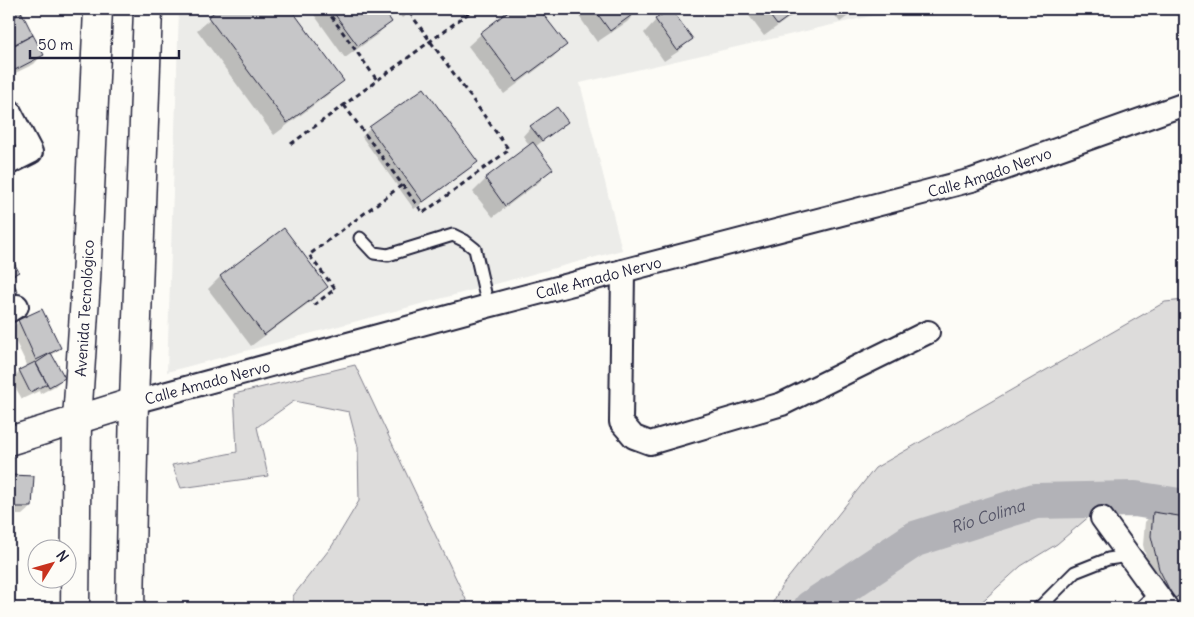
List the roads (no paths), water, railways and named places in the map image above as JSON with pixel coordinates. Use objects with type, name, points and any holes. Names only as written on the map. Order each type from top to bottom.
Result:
[{"type":"main road","name":"Avenida Tecnológico","points":[[74,608],[77,420],[86,281],[98,9]]},
{"type":"main road","points":[[130,608],[134,402],[148,9]]},
{"type":"main road","name":"Calle Amado Nervo","points":[[9,441],[134,402]]},
{"type":"street","name":"Calle Amado Nervo","points":[[134,402],[488,306],[972,180],[1185,104]]},
{"type":"street","points":[[9,110],[31,152],[9,163]]},
{"type":"street","points":[[623,271],[621,422],[634,437],[650,443],[782,404],[928,332]]},
{"type":"street","points":[[1102,518],[1162,600]]},
{"type":"lane","points":[[360,238],[374,254],[388,255],[453,235],[465,241],[475,249],[488,306]]},
{"type":"lane","points":[[1039,608],[1075,572],[1108,560],[1129,556]]},
{"type":"lane","points":[[1140,608],[1162,600]]},
{"type":"waterway","name":"Río Colima","points":[[811,608],[915,539],[1035,501],[1135,499],[1185,507]]}]
